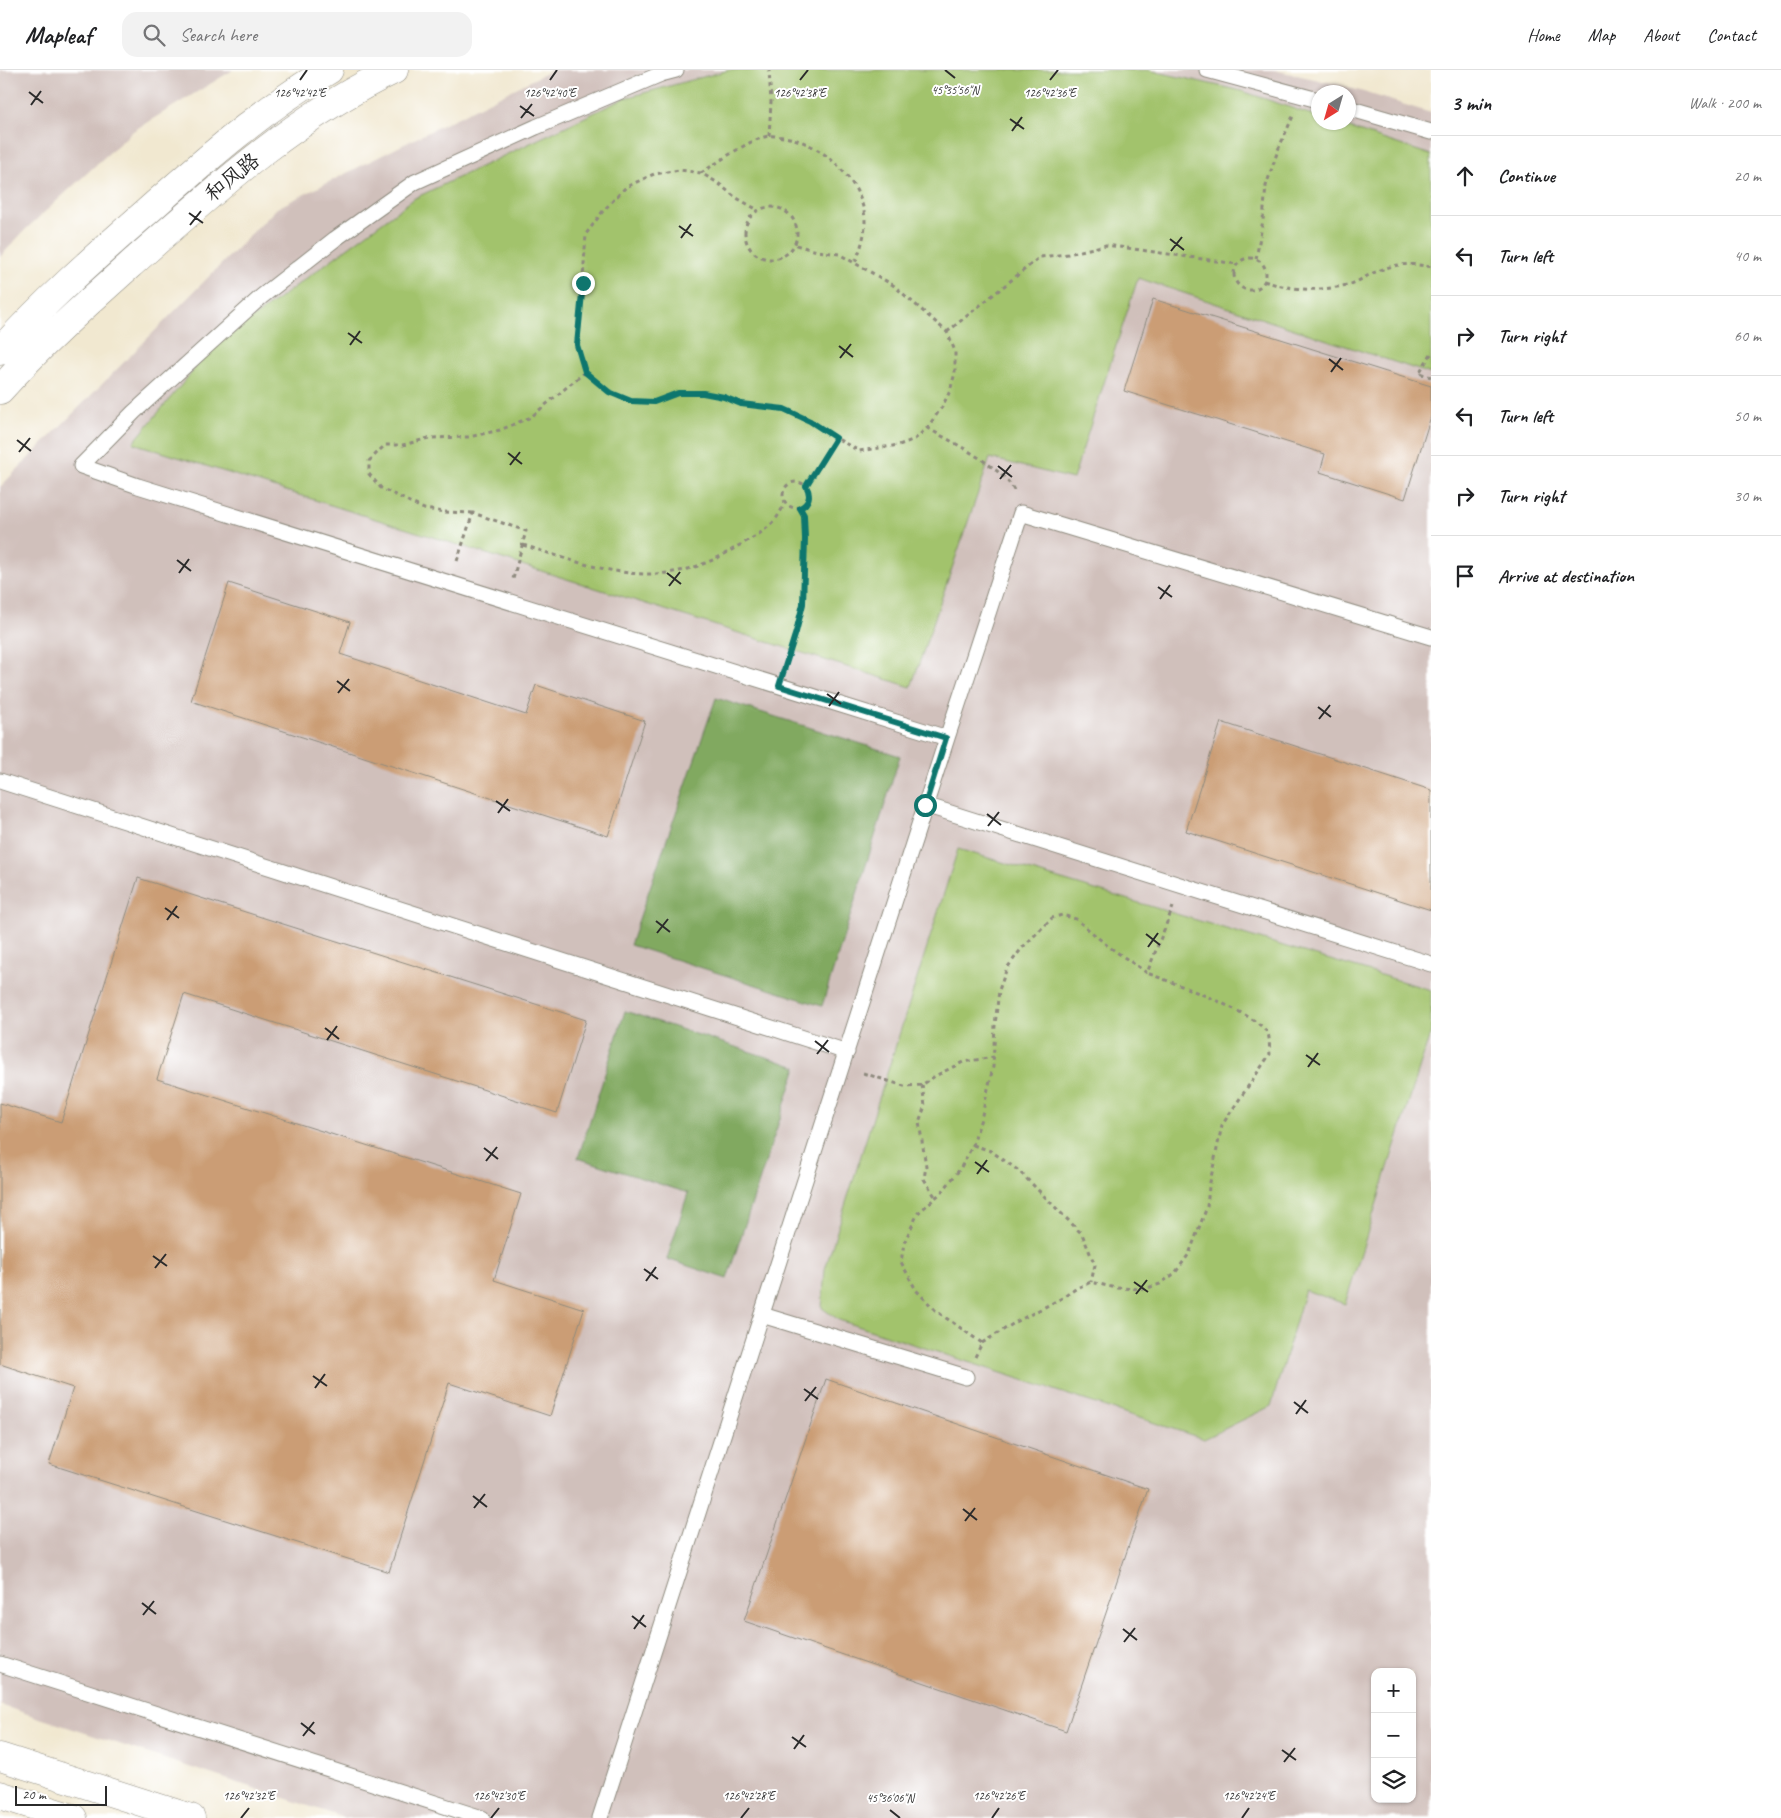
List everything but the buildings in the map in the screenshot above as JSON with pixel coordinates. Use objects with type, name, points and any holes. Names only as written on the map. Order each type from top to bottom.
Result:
[{"type":"street","name":"和风路","points":[[0,351],[83,268],[178,184],[230,140],[296,90],[328,70]]},
{"type":"street","name":"和风路","points":[[0,390],[72,317],[241,169],[305,120],[394,70]]},
{"type":"street","points":[[0,1757],[191,1818]]},
{"type":"street","points":[[0,1795],[72,1818]]},
{"type":"lane","points":[[676,70],[661,74],[545,123],[415,182],[335,239],[261,297],[134,412],[82,466],[138,486],[946,738]]},
{"type":"lane","points":[[1207,70],[1311,98]]},
{"type":"lane","points":[[1356,110],[1431,132]]},
{"type":"lane","points":[[600,1818],[946,738],[1021,513],[1431,637]]},
{"type":"lane","points":[[0,781],[844,1059]]},
{"type":"lane","points":[[925,805],[1431,964]]},
{"type":"lane","points":[[762,1315],[966,1377]]},
{"type":"lane","points":[[0,1664],[482,1818]]},
{"type":"path","points":[[769,136],[770,70]]},
{"type":"path","points":[[1256,259],[1263,220],[1266,186],[1278,150],[1302,95]]},
{"type":"path","points":[[701,173],[747,144],[769,136],[792,138],[815,147],[835,161],[851,182],[861,200],[866,221],[864,240],[855,263]]},
{"type":"path","points":[[758,210],[735,197],[718,183],[701,173],[680,170],[654,174],[626,187],[603,211],[586,234],[577,345],[585,372],[609,392],[631,401],[654,402],[678,393],[703,393],[724,397],[741,404],[784,409],[810,421],[859,451],[899,445],[915,439],[927,428],[942,407],[950,391],[955,373],[955,351],[947,332],[893,285],[855,263],[839,254],[817,251],[796,245]]},
{"type":"path","points":[[774,207],[782,209],[789,213],[794,220],[798,236],[796,245],[784,257],[775,260],[766,259],[757,256],[750,250],[746,242],[746,224],[758,210],[774,207]]},
{"type":"path","points":[[947,332],[1040,257],[1068,254],[1106,246],[1237,264],[1246,259],[1256,259],[1265,271],[1264,281],[1257,288],[1246,289],[1237,284],[1234,274],[1237,264]]},
{"type":"path","points":[[1264,281],[1284,288],[1302,290],[1352,283],[1380,270],[1410,263],[1431,267]]},
{"type":"path","points":[[1431,354],[1419,373],[1431,377]]},
{"type":"path","points":[[506,601],[526,531],[473,513],[424,509],[381,488],[369,474],[369,461],[385,445],[403,445],[429,438],[469,437],[500,430],[531,417],[585,372]]},
{"type":"path","points":[[927,428],[972,452],[1012,484],[1021,513]]},
{"type":"path","points":[[806,486],[836,438]]},
{"type":"path","points":[[793,482],[806,486],[809,499],[807,503],[800,508],[792,508],[785,503],[783,495],[786,487],[793,482]]},
{"type":"path","points":[[523,545],[584,565],[623,573],[672,574],[696,568],[721,557],[771,525],[785,503]]},
{"type":"path","points":[[779,686],[803,604],[805,539],[804,515],[800,508]]},
{"type":"path","points":[[450,583],[473,513]]},
{"type":"path","points":[[1147,974],[1181,886]]},
{"type":"path","points":[[966,1377],[982,1343],[1077,1288],[1091,1282],[1116,1288],[1144,1289],[1160,1284],[1175,1272],[1189,1254],[1207,1207],[1209,1187],[1222,1124],[1270,1054],[1268,1034],[1254,1019],[1228,1006],[1147,974],[1108,946],[1076,918],[1062,916],[1052,918],[1022,948],[1006,968],[999,990],[993,1067],[973,1144],[960,1169],[942,1192],[918,1213],[904,1243],[901,1262],[916,1290],[936,1311],[982,1343]]},
{"type":"path","points":[[844,1059],[904,1086],[922,1085],[934,1076],[963,1062],[994,1057]]},
{"type":"path","points":[[922,1085],[925,1106],[919,1122],[926,1166],[924,1179],[936,1198]]},
{"type":"path","points":[[973,1144],[991,1151],[1019,1171],[1082,1234],[1095,1265],[1091,1282]]},
{"type":"shaded area","points":[[0,70],[233,70],[133,131],[25,230],[0,257]]},
{"type":"shaded area","points":[[552,70],[1274,70],[1341,85],[1311,85],[1311,130],[1356,130],[1356,90],[1431,113],[1431,1818],[345,1818],[0,1705],[0,487],[277,208]]},
{"type":"green space","points":[[729,70],[1148,70],[1242,91],[1311,115],[1311,130],[1355,130],[1431,155],[1431,374],[1138,278],[1073,479],[990,458],[911,687],[133,443],[212,348],[415,198],[625,98]]},
{"type":"green space","points":[[716,698],[900,756],[822,1006],[630,945]]},
{"type":"green space","points":[[958,849],[1431,990],[1431,1031],[1345,1304],[1305,1290],[1271,1406],[1204,1439],[839,1320],[822,1308],[825,1269]]},
{"type":"green space","points":[[625,1011],[797,1067],[727,1279],[667,1259],[688,1193],[578,1158]]},
{"type":"route","points":[[583,283],[577,345],[585,372],[609,392],[631,401],[654,402],[678,393],[703,393],[724,397],[741,404],[784,409],[810,421],[836,438],[806,486],[809,499],[800,508],[804,515],[805,539],[803,604],[779,686],[946,738],[925,805]]}]
